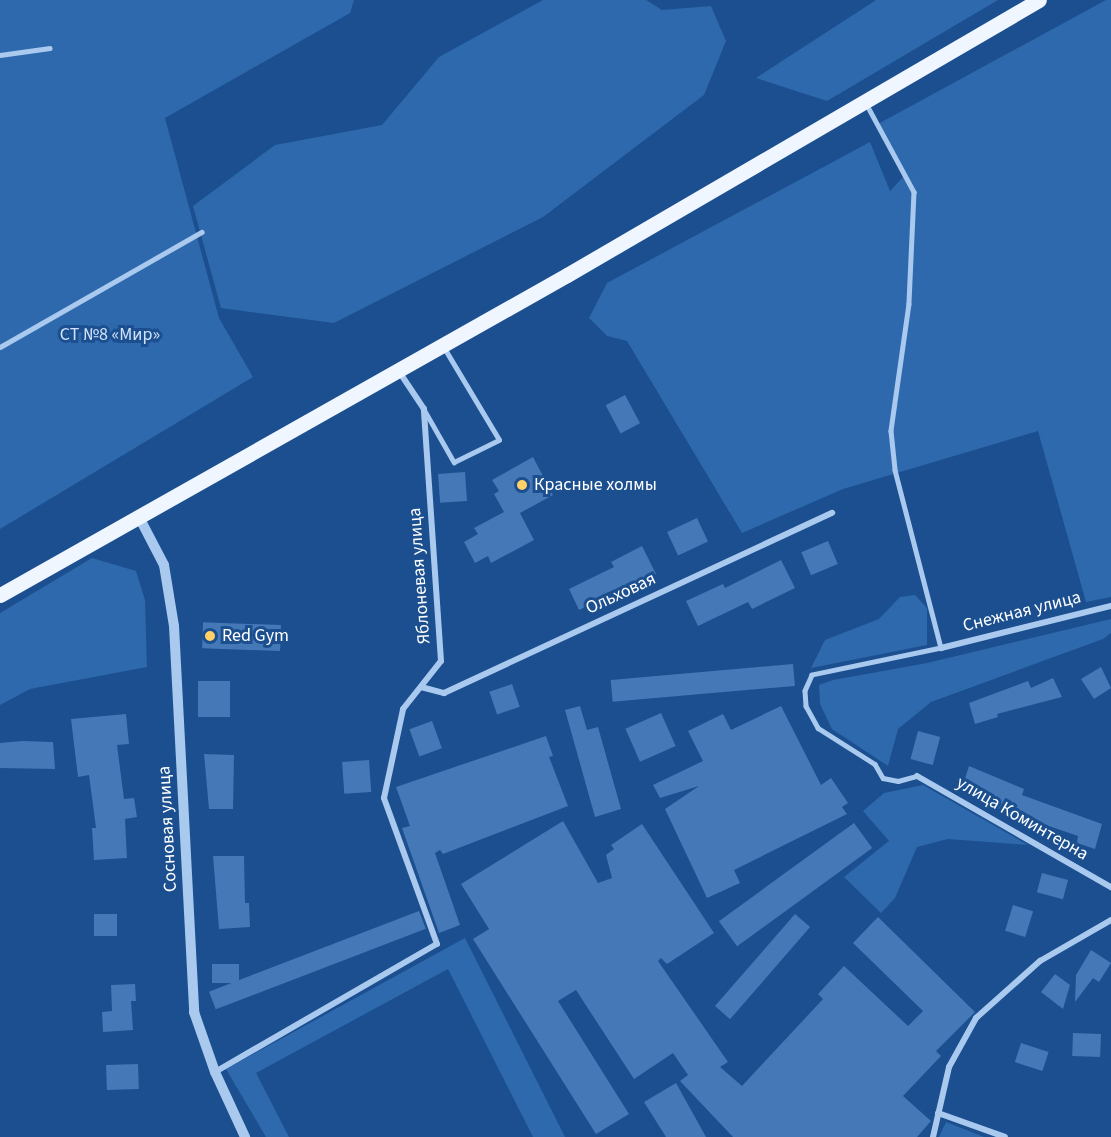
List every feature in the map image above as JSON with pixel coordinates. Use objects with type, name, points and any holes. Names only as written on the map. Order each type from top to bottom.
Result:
[{"type":"main road","points":[[0,595],[442,345],[1040,0]]},
{"type":"street","name":"Яблоневая улица","points":[[215,1072],[437,944],[384,798],[403,709],[441,661],[424,409],[398,369]]},
{"type":"street","name":"Ольховая","points":[[421,687],[444,693],[832,513]]},
{"type":"street","name":"Сосновая улица","points":[[139,517],[164,565],[170,596],[194,1012],[215,1072],[245,1137]]},
{"type":"street","name":"Снежная улица","points":[[941,648],[1111,606]]},
{"type":"street","name":"улица Коминтерна","points":[[917,776],[1111,887]]},
{"type":"street","points":[[933,1137],[950,1067],[976,1018],[1040,961],[1111,920]]},
{"type":"street","points":[[938,1113],[1005,1137]]},
{"type":"lane","points":[[0,54],[50,48]]},
{"type":"lane","points":[[864,100],[914,192],[909,304],[891,431],[895,470],[941,648],[812,675],[805,691],[806,706],[818,728],[875,764],[883,778],[898,781],[917,776]]},
{"type":"lane","points":[[0,347],[202,232]]},
{"type":"lane","points":[[424,409],[454,462],[499,440],[442,345]]},
{"type":"green space","name":"СТ №8 «Мир»","points":[[0,0],[354,0],[350,13],[165,118],[219,318],[253,377],[0,529]]},
{"type":"green space","points":[[543,0],[646,0],[662,10],[711,6],[726,41],[704,95],[543,217],[334,323],[221,308],[193,206],[275,145],[382,125],[439,57]]},
{"type":"green space","points":[[876,0],[998,0],[827,101],[756,78]]},
{"type":"green space","points":[[1106,0],[1111,0],[1111,597],[1086,602],[1038,431],[843,489],[742,533],[627,341],[607,336],[589,318],[607,283],[870,142],[890,191],[905,175],[878,124]]},
{"type":"green space","points":[[92,558],[136,571],[145,600],[147,667],[30,689],[0,705],[0,613]]},
{"type":"green space","points":[[915,595],[927,608],[927,645],[811,668],[825,640],[879,619],[900,597]]},
{"type":"green space","points":[[1111,619],[1111,633],[1103,639],[931,702],[898,729],[888,766],[832,729],[820,704],[819,685],[833,680],[927,663]]},
{"type":"green space","points":[[923,785],[1028,845],[948,839],[917,847],[895,898],[881,913],[844,877],[889,841],[863,811],[884,793]]},
{"type":"green space","points":[[465,938],[565,1137],[533,1137],[448,969],[256,1073],[289,1137],[266,1137],[226,1069]]},
{"type":"green space","points":[[946,1122],[984,1137],[939,1137]]},
{"type":"building","points":[[625,395],[640,423],[621,434],[606,405]]},
{"type":"building","points":[[533,457],[553,495],[520,513],[534,540],[491,563],[488,556],[475,563],[464,542],[478,534],[474,528],[504,512],[494,494],[499,491],[492,480]]},
{"type":"building","points":[[465,472],[467,501],[440,503],[438,474]]},
{"type":"building","points":[[697,518],[708,542],[678,556],[667,532]]},
{"type":"building","points":[[828,541],[838,564],[811,575],[801,552]]},
{"type":"building","points":[[642,546],[656,574],[579,610],[569,589],[614,567],[611,562]]},
{"type":"building","points":[[781,560],[795,588],[752,609],[748,602],[698,626],[686,601],[723,584],[725,588]]},
{"type":"building","points":[[203,622],[281,625],[280,651],[202,648]]},
{"type":"building","points":[[793,664],[795,686],[613,702],[611,680]]},
{"type":"building","points":[[1101,667],[1111,688],[1094,699],[1081,679]]},
{"type":"building","points":[[1053,678],[1062,697],[997,714],[998,717],[975,724],[969,703],[1028,681],[1031,688]]},
{"type":"building","points":[[198,681],[230,681],[230,717],[198,717]]},
{"type":"building","points":[[512,684],[520,707],[497,715],[489,692]]},
{"type":"building","points":[[580,706],[587,730],[598,727],[621,809],[595,817],[565,710]]},
{"type":"building","points":[[781,706],[821,785],[831,778],[848,803],[842,807],[847,814],[734,870],[740,883],[707,898],[665,809],[699,786],[660,798],[653,785],[703,761],[688,731],[723,714],[731,730]]},
{"type":"building","points":[[661,713],[676,746],[640,762],[625,729]]},
{"type":"building","points":[[126,714],[129,744],[117,745],[124,799],[134,798],[137,817],[125,819],[127,858],[94,860],[92,828],[96,828],[89,775],[78,777],[71,719]]},
{"type":"building","points":[[432,721],[442,748],[419,756],[409,729]]},
{"type":"building","points":[[918,731],[940,737],[933,765],[910,759]]},
{"type":"building","points":[[546,736],[553,756],[549,757],[568,806],[443,854],[440,850],[435,853],[460,925],[439,933],[402,828],[410,826],[396,787]]},
{"type":"building","points":[[53,742],[55,769],[0,768],[0,743]]},
{"type":"building","points":[[204,754],[234,755],[233,809],[209,809]]},
{"type":"building","points":[[369,760],[371,792],[344,794],[342,762]]},
{"type":"building","points":[[969,766],[1024,789],[1022,795],[1102,824],[1095,849],[1077,843],[1078,836],[996,808],[998,800],[962,788]]},
{"type":"building","points":[[563,821],[598,883],[612,878],[606,855],[614,849],[611,845],[642,824],[714,933],[667,964],[661,958],[658,961],[728,1062],[720,1067],[742,1086],[823,999],[818,994],[844,966],[908,1026],[923,1011],[853,943],[878,917],[975,1012],[936,1051],[941,1056],[903,1096],[931,1121],[917,1137],[733,1137],[680,1081],[688,1075],[673,1053],[634,1079],[576,990],[558,1001],[629,1114],[596,1134],[473,939],[489,929],[461,884]]},
{"type":"building","points":[[854,823],[872,848],[737,946],[719,921]]},
{"type":"building","points":[[213,856],[244,856],[245,903],[249,903],[250,927],[219,929]]},
{"type":"building","points":[[1042,873],[1068,880],[1063,899],[1037,892]]},
{"type":"building","points":[[1013,905],[1033,911],[1025,937],[1005,931]]},
{"type":"building","points":[[419,911],[426,929],[216,1009],[209,992]]},
{"type":"building","points":[[94,914],[117,914],[117,936],[94,936]]},
{"type":"building","points":[[795,914],[810,927],[730,1019],[715,1006]]},
{"type":"building","points":[[1091,950],[1111,963],[1099,982],[1093,978],[1075,1002],[1076,975]]},
{"type":"building","points":[[212,964],[239,964],[239,983],[212,983]]},
{"type":"building","points":[[1055,974],[1070,985],[1063,1009],[1041,992]]},
{"type":"building","points":[[135,984],[136,1001],[131,1001],[133,1030],[103,1032],[102,1012],[112,1011],[111,985]]},
{"type":"building","points":[[1073,1033],[1101,1034],[1100,1057],[1072,1056]]},
{"type":"building","points":[[1021,1043],[1049,1052],[1042,1071],[1015,1062]]},
{"type":"building","points":[[138,1064],[139,1089],[107,1090],[106,1065]]},
{"type":"building","points":[[676,1083],[706,1137],[666,1137],[644,1102]]},
{"type":"place","name":"Красные холмы","points":[[522,485]]},
{"type":"place","name":"Red Gym","points":[[210,636]]}]
